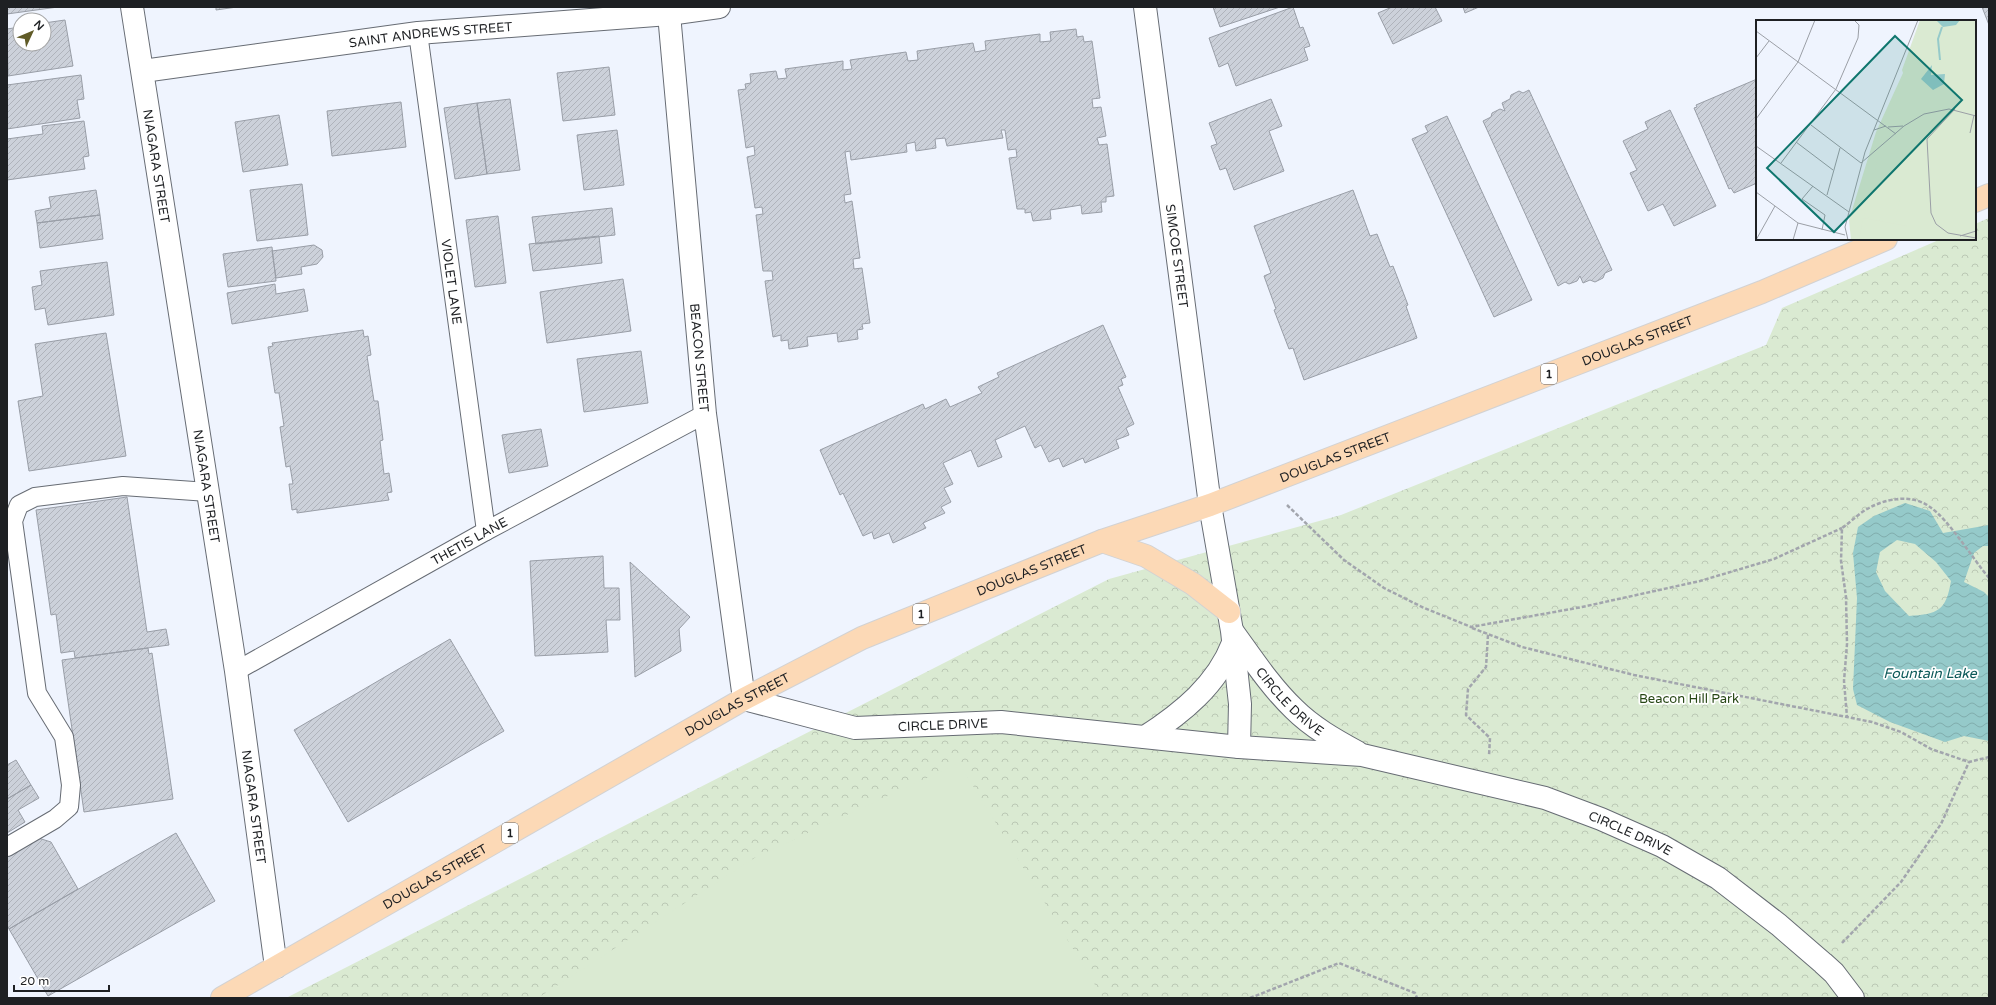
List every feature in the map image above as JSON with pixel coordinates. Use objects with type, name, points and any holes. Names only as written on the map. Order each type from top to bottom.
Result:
[{"type":"main road","points":[[1976,201],[1989,195]]},
{"type":"main road","name":"DOUGLAS STREET","points":[[222,998],[744,699],[862,638],[1102,541],[1210,504],[1762,292],[1884,240]]},
{"type":"main road","points":[[1102,541],[1146,556],[1193,584],[1232,628]]},
{"type":"street","name":"NIAGARA STREET","points":[[132,7],[236,671],[276,967]]},
{"type":"street","name":"SAINT ANDREWS STREET","points":[[143,71],[418,33],[669,14],[719,7]]},
{"type":"street","name":"SIMCOE STREET","points":[[1145,7],[1210,504]]},
{"type":"street","name":"BEACON STREET","points":[[669,14],[705,414],[744,699]]},
{"type":"street","name":"CIRCLE DRIVE","points":[[1210,504],[1232,628],[1240,704],[1239,748]]},
{"type":"street","name":"CIRCLE DRIVE","points":[[1232,628],[1261,671],[1294,709],[1326,735],[1362,755]]},
{"type":"street","points":[[1145,737],[1171,720],[1210,683],[1227,659],[1232,628]]},
{"type":"street","name":"CIRCLE DRIVE","points":[[744,699],[854,728],[1001,722],[1239,748],[1362,755],[1545,798],[1601,819],[1662,846],[1718,878],[1779,925],[1823,963],[1834,973],[1853,998]]},
{"type":"lane","name":"VIOLET LANE","points":[[418,33],[486,531]]},
{"type":"lane","name":"THETIS LANE","points":[[236,671],[486,531],[705,414]]},
{"type":"lane","points":[[7,847],[55,819],[69,807],[71,785],[64,736],[37,693],[13,521],[19,505],[35,497],[123,486],[208,492]]},
{"type":"path","points":[[1471,627],[1582,607],[1700,581],[1774,559],[1842,528],[1869,508],[1893,499],[1913,499],[1930,507],[1947,525],[1989,578]]},
{"type":"path","points":[[1284,501],[1344,560],[1373,580],[1422,607],[1488,635],[1522,647],[1634,675],[1872,722],[1901,732],[1931,749],[1969,762],[1989,757]]},
{"type":"path","points":[[1842,528],[1841,561],[1846,597],[1844,681],[1847,717]]},
{"type":"path","points":[[1487,785],[1490,738],[1466,715],[1468,689],[1486,667],[1488,635]]},
{"type":"path","points":[[1823,963],[1901,882],[1941,824],[1969,762]]},
{"type":"path","points":[[1250,998],[1339,962],[1415,993],[1417,998]]},
{"type":"green space","name":"Beacon Hill Park","points":[[1989,218],[1989,998],[286,998],[1109,579],[1341,515],[1766,345],[1782,308],[1939,240],[1976,240],[1976,224]]},
{"type":"green space","points":[[959,763],[1103,998],[538,998],[756,857]]},
{"type":"water","name":"Fountain Lake","points":[[1905,503],[1930,511],[1943,533],[1989,525],[1989,546],[1983,546],[1974,553],[1964,582],[1984,592],[1989,597],[1989,741],[1964,736],[1945,742],[1890,722],[1857,705],[1853,689],[1857,598],[1853,553],[1858,527],[1874,516]],"holes":[[[1897,540],[1915,544],[1936,562],[1951,581],[1946,599],[1939,609],[1927,614],[1909,616],[1885,591],[1876,572],[1880,552]]]},
{"type":"building","points":[[7,7],[58,7],[12,12],[12,13],[7,14]]},
{"type":"building","points":[[216,7],[237,7],[216,10]]},
{"type":"building","points":[[1213,7],[1280,7],[1220,27]]},
{"type":"building","points":[[1293,7],[1300,28],[1303,27],[1310,46],[1304,48],[1308,60],[1236,86],[1228,63],[1219,67],[1209,38]]},
{"type":"building","points":[[1392,7],[1435,7],[1442,21],[1393,44],[1378,13]]},
{"type":"building","points":[[1463,7],[1479,7],[1465,13]]},
{"type":"building","points":[[1982,7],[1989,7],[1989,25]]},
{"type":"building","points":[[65,20],[73,66],[8,76],[7,29],[12,28],[12,52],[52,52],[52,22]]},
{"type":"building","points":[[1076,29],[1077,37],[1083,36],[1084,42],[1092,41],[1100,98],[1092,99],[1093,108],[1101,107],[1106,136],[1097,138],[1099,145],[1107,144],[1114,196],[1106,197],[1106,202],[1101,202],[1102,212],[1082,214],[1081,205],[1050,210],[1051,219],[1033,221],[1031,212],[1025,213],[1025,209],[1017,209],[1009,158],[1017,157],[1016,149],[1008,150],[1005,130],[1001,130],[1003,138],[947,146],[945,138],[935,139],[936,148],[916,151],[915,142],[906,144],[907,152],[851,160],[850,151],[845,152],[851,194],[844,195],[845,203],[852,201],[860,258],[853,259],[854,269],[862,268],[870,323],[862,324],[863,329],[857,330],[858,339],[838,342],[837,333],[807,337],[808,346],[789,349],[788,340],[781,341],[781,335],[773,337],[765,281],[773,280],[772,271],[763,271],[756,215],[763,214],[762,207],[755,208],[747,157],[755,155],[754,146],[746,148],[738,90],[746,89],[745,84],[751,83],[750,74],[776,71],[778,79],[787,78],[785,69],[843,61],[843,70],[852,69],[850,60],[906,52],[908,61],[918,60],[917,51],[973,43],[975,52],[986,50],[985,41],[1040,34],[1040,42],[1051,41],[1050,32]]},
{"type":"building","points":[[609,67],[615,115],[563,121],[557,73]]},
{"type":"building","points":[[81,75],[84,99],[77,100],[80,118],[7,129],[7,85]]},
{"type":"building","points":[[1756,79],[1756,183],[1734,193],[1731,188],[1729,189],[1694,108],[1697,107],[1696,105]]},
{"type":"building","points":[[1529,90],[1612,270],[1605,273],[1603,278],[1595,282],[1590,280],[1583,283],[1580,276],[1577,281],[1569,284],[1565,282],[1558,286],[1483,121],[1491,117],[1492,113],[1500,109],[1505,111],[1502,103],[1510,99],[1511,95],[1519,91],[1523,93]]},
{"type":"building","points":[[510,99],[520,170],[487,174],[477,103]]},
{"type":"building","points":[[1271,99],[1282,126],[1269,131],[1284,171],[1234,190],[1226,168],[1220,170],[1211,146],[1217,144],[1209,123]]},
{"type":"building","points":[[401,102],[406,147],[332,156],[327,111]]},
{"type":"building","points":[[477,103],[487,174],[455,179],[444,108]]},
{"type":"building","points":[[1670,110],[1716,206],[1674,226],[1663,204],[1648,211],[1630,173],[1637,170],[1623,141],[1648,129],[1645,122]]},
{"type":"building","points":[[279,115],[288,165],[243,172],[235,122]]},
{"type":"building","points":[[1447,116],[1532,300],[1494,317],[1412,139],[1428,132],[1425,126]]},
{"type":"building","points":[[84,121],[89,156],[83,157],[85,169],[7,180],[7,139],[43,134],[42,126]]},
{"type":"building","points":[[617,130],[624,185],[584,190],[577,135]]},
{"type":"building","points":[[302,184],[308,235],[257,241],[250,190]]},
{"type":"building","points":[[96,190],[100,215],[37,223],[35,211],[51,208],[49,197]]},
{"type":"building","points":[[1353,190],[1370,236],[1377,234],[1390,267],[1393,266],[1408,305],[1406,306],[1417,338],[1304,380],[1293,348],[1289,349],[1274,310],[1276,309],[1264,276],[1271,273],[1254,226]]},
{"type":"building","points":[[612,208],[615,235],[536,244],[532,217]]},
{"type":"building","points":[[100,215],[103,239],[40,248],[37,223]]},
{"type":"building","points":[[498,216],[506,283],[475,287],[466,220]]},
{"type":"building","points":[[599,236],[602,263],[533,271],[529,244]]},
{"type":"building","points":[[314,245],[322,250],[323,257],[317,264],[301,267],[302,274],[276,278],[272,251]]},
{"type":"building","points":[[272,247],[276,281],[228,287],[223,254]]},
{"type":"building","points":[[107,262],[114,315],[48,325],[45,308],[35,310],[32,287],[42,285],[40,271]]},
{"type":"building","points":[[623,279],[631,331],[547,343],[540,292]]},
{"type":"building","points":[[275,284],[276,294],[304,289],[308,311],[232,324],[227,293]]},
{"type":"building","points":[[1103,325],[1126,377],[1121,379],[1123,385],[1118,387],[1134,424],[1126,428],[1129,435],[1116,440],[1119,448],[1085,463],[1083,458],[1063,467],[1059,458],[1049,462],[1041,445],[1035,448],[1025,426],[995,440],[1002,457],[978,467],[971,450],[943,463],[953,484],[944,488],[951,502],[941,507],[945,513],[923,523],[926,528],[893,543],[889,533],[874,539],[872,532],[863,536],[843,493],[840,495],[820,450],[923,404],[925,409],[946,399],[950,407],[982,393],[978,387],[999,377],[997,373]]},
{"type":"building","points":[[363,330],[364,337],[368,336],[371,355],[367,356],[374,401],[378,401],[383,440],[380,441],[384,474],[389,473],[392,492],[387,493],[389,500],[297,513],[297,509],[292,510],[289,484],[293,484],[290,466],[286,467],[280,427],[284,426],[279,393],[275,393],[268,347],[273,346],[272,343]]},
{"type":"building","points":[[106,333],[126,456],[29,471],[18,401],[43,396],[35,344]]},
{"type":"building","points":[[641,351],[648,403],[584,412],[577,359]]},
{"type":"building","points":[[541,429],[548,466],[509,473],[502,435]]},
{"type":"building","points":[[127,497],[147,632],[166,629],[169,645],[75,658],[74,651],[61,653],[56,614],[51,615],[36,510]]},
{"type":"building","points":[[603,556],[604,588],[619,588],[620,620],[606,620],[608,652],[535,656],[530,561]]},
{"type":"building","points":[[630,562],[690,617],[679,629],[681,651],[635,677]]},
{"type":"building","points":[[450,639],[504,731],[348,822],[294,730]]},
{"type":"building","points":[[148,648],[149,654],[152,653],[173,799],[84,812],[62,660]]},
{"type":"building","points":[[16,760],[31,785],[7,799],[7,765]]},
{"type":"building","points":[[31,785],[39,798],[18,810],[25,822],[7,833],[7,799]]},
{"type":"building","points":[[176,833],[215,901],[48,996],[9,929]]},
{"type":"building","points":[[35,837],[51,842],[78,889],[9,929],[7,925],[7,854]]}]
